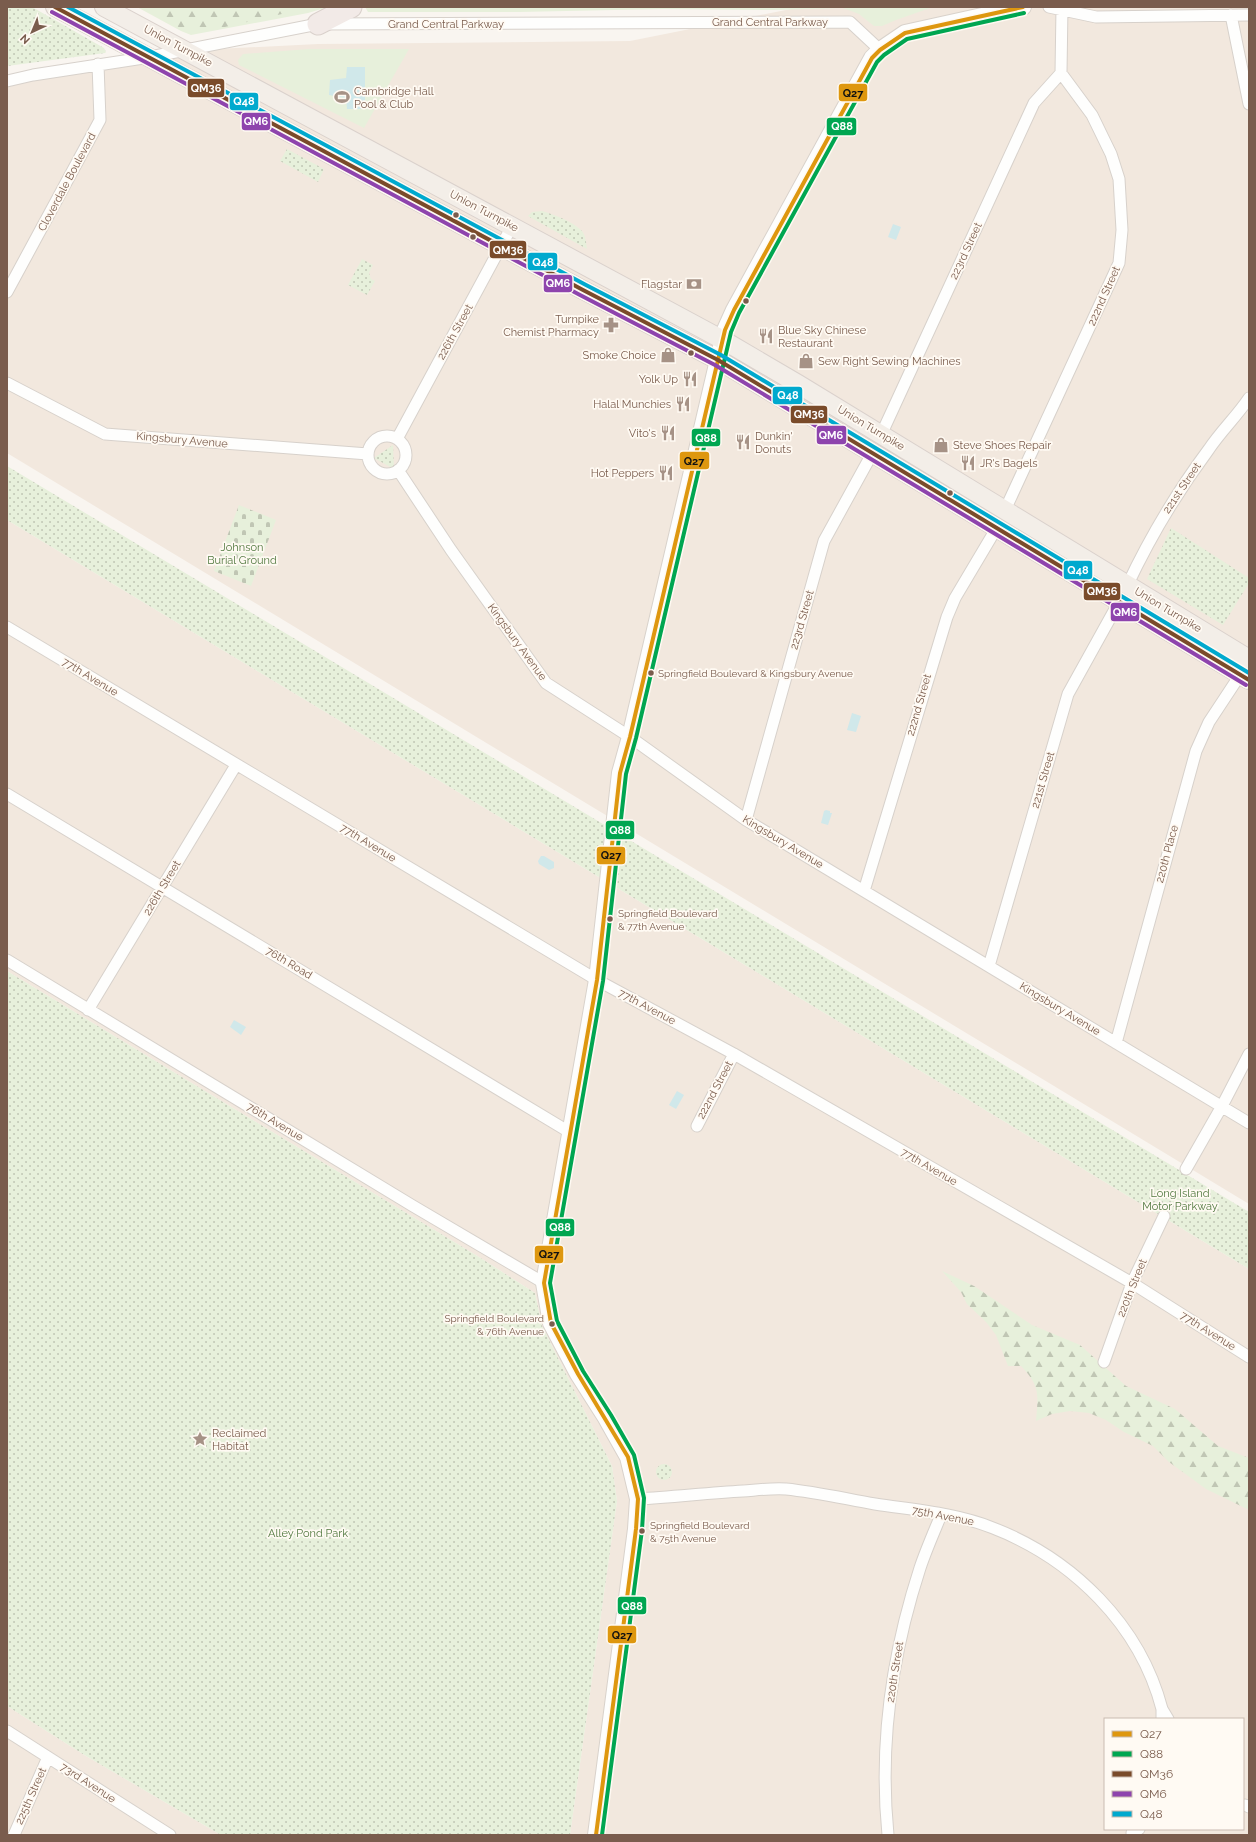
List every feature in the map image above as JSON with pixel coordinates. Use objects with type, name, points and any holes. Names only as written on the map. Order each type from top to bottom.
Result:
[{"type":"highway","points":[[318,24],[351,7]]},
{"type":"main road","name":"Union Turnpike","points":[[55,7],[718,360],[873,452],[1245,678]]},
{"type":"main road","name":"Union Turnpike","points":[[104,7],[723,340],[1249,659]]},
{"type":"main road","points":[[596,1835],[636,1529],[638,1499],[628,1457],[606,1418],[578,1374],[551,1323],[544,1283],[597,980],[620,773],[630,737],[725,330],[734,310],[872,58],[880,50],[905,33],[1023,7]]},
{"type":"street","points":[[1049,7],[1062,8],[1096,17],[1249,15]]},
{"type":"street","points":[[1061,73],[1062,8]]},
{"type":"street","points":[[1231,15],[1249,104]]},
{"type":"street","name":"Grand Central Parkway","points":[[7,81],[98,64],[150,57],[318,24],[850,22],[880,50]]},
{"type":"street","name":"Cloverdale Boulevard","points":[[7,292],[100,120],[98,64]]},
{"type":"street","name":"223rd Street","points":[[881,435],[1034,103],[1061,73]]},
{"type":"street","name":"222nd Street","points":[[1005,510],[1119,263],[1122,230],[1119,179],[1111,154],[1092,115],[1061,73]]},
{"type":"street","name":"226th Street","points":[[396,439],[512,226]]},
{"type":"street","name":"Kingsbury Avenue","points":[[7,383],[105,434],[368,454]]},
{"type":"street","name":"221st Street","points":[[1127,586],[1150,540],[1171,503],[1210,447],[1249,398]]},
{"type":"street","points":[[384,436],[396,439],[406,450],[406,458],[403,465],[392,473],[379,472],[370,462],[368,454],[372,443],[384,436]]},
{"type":"street","name":"223rd Street","points":[[746,820],[824,542],[873,452]]},
{"type":"street","name":"Kingsbury Avenue","points":[[398,470],[451,550],[546,683],[630,737],[746,820],[1249,1123]]},
{"type":"street","name":"222nd Street","points":[[864,891],[947,617],[955,598],[996,528]]},
{"type":"street","name":"221st Street","points":[[990,966],[1068,694],[1119,602]]},
{"type":"street","name":"77th Avenue","points":[[7,627],[597,980],[734,1054],[1132,1283],[1249,1357]]},
{"type":"street","name":"220th Place","points":[[1116,1043],[1196,751],[1209,722],[1245,678]]},
{"type":"street","name":"226th Street","points":[[88,1010],[236,765]]},
{"type":"street","name":"76th Road","points":[[7,794],[571,1132]]},
{"type":"street","name":"76th Avenue","points":[[7,960],[413,1206],[544,1283]]},
{"type":"street","name":"222nd Street","points":[[697,1126],[734,1054]]},
{"type":"street","points":[[1186,1168],[1222,1106],[1249,1054]]},
{"type":"street","name":"220th Street","points":[[1104,1362],[1132,1283],[1164,1216]]},
{"type":"street","name":"75th Avenue","points":[[638,1499],[785,1489],[941,1514],[993,1528],[1029,1544],[1071,1572],[1096,1594],[1117,1619],[1145,1664],[1162,1714]]},
{"type":"street","name":"220th Street","points":[[888,1835],[885,1765],[887,1724],[894,1671],[902,1629],[920,1568],[941,1514]]},
{"type":"street","name":"73rd Avenue","points":[[7,1731],[170,1835]]},
{"type":"street","name":"225th Street","points":[[14,1835],[48,1757]]},
{"type":"shaded area","points":[[801,7],[1249,7],[1249,1204],[7,453],[7,76],[156,52],[318,44],[630,41]]},
{"type":"shaded area","points":[[7,520],[1249,1269],[1249,1835],[570,1835],[617,1501],[612,1466],[542,1326],[535,1293],[479,1257],[7,971]]},
{"type":"shaded area","points":[[7,1706],[86,1756],[221,1835],[7,1835]]},
{"type":"green space","points":[[7,7],[32,7],[104,48],[106,52],[7,66]]},
{"type":"green space","points":[[137,7],[328,7],[308,13],[191,35]]},
{"type":"green space","points":[[143,7],[313,7],[207,31],[184,30]]},
{"type":"green space","points":[[365,7],[933,7],[882,26],[874,26],[859,14],[843,8],[774,10],[663,9],[519,12],[368,12]]},
{"type":"green space","name":"Cambridge Hall Pool & Club","points":[[309,49],[409,49],[364,128],[239,65],[238,60],[243,54]]},
{"type":"green space","points":[[287,149],[324,169],[318,182],[280,161]]},
{"type":"green space","points":[[542,211],[552,214],[578,227],[584,235],[587,249],[528,216],[532,212]]},
{"type":"green space","points":[[362,259],[373,265],[369,273],[371,279],[375,281],[367,295],[348,285]]},
{"type":"green space","points":[[393,445],[394,469],[374,458]]},
{"type":"green space","name":"Long Island Motor Parkway","points":[[7,466],[1249,1212],[1249,1269],[7,520]]},
{"type":"green space","name":"Johnson Burial Ground","points":[[239,505],[276,520],[251,586],[214,571]]},
{"type":"green space","points":[[1171,528],[1249,578],[1249,583],[1223,625],[1147,579]]},
{"type":"green space","name":"Alley Pond Park","points":[[7,971],[479,1257],[535,1293],[542,1326],[612,1466],[617,1501],[570,1835],[221,1835],[86,1756],[7,1706]]},
{"type":"green space","points":[[942,1271],[974,1286],[1032,1325],[1080,1345],[1126,1386],[1175,1409],[1218,1446],[1249,1458],[1249,1510],[1206,1489],[1169,1462],[1153,1446],[1124,1432],[1106,1420],[1089,1413],[1070,1411],[1052,1414],[1036,1421],[1037,1392],[1032,1380],[1021,1366],[1008,1366],[996,1335],[986,1322],[967,1304],[961,1292]]},
{"type":"green space","points":[[664,1464],[670,1466],[672,1472],[670,1478],[664,1480],[658,1478],[656,1472],[658,1466]]},
{"type":"water","points":[[347,67],[365,67],[365,109],[347,109],[346,98],[329,95],[330,80],[346,78]]},
{"type":"water","points":[[893,224],[901,227],[896,240],[888,237]]},
{"type":"water","points":[[852,713],[861,716],[856,732],[847,730]]},
{"type":"water","points":[[826,810],[832,813],[828,825],[821,823],[824,811]]},
{"type":"water","points":[[541,856],[544,856],[554,862],[554,868],[549,870],[539,864],[538,861]]},
{"type":"water","points":[[234,1020],[246,1027],[241,1035],[230,1027]]},
{"type":"water","points":[[677,1091],[684,1095],[676,1109],[669,1105]]},
{"type":"transit line","name":"QM36","points":[[55,7],[583,290],[718,360],[1249,680]]},
{"type":"transit line","name":"Q48","points":[[68,7],[586,285],[721,355],[1249,673]]},
{"type":"transit line","name":"Q27","points":[[596,1835],[636,1529],[638,1499],[628,1457],[578,1374],[551,1323],[544,1283],[597,980],[620,773],[630,737],[725,330],[734,310],[872,58],[880,50],[905,33],[1023,7]]},
{"type":"transit line","name":"QM6","points":[[52,12],[580,295],[715,365],[1246,685]]},
{"type":"transit line","name":"Q88","points":[[602,1835],[642,1530],[644,1498],[634,1455],[583,1371],[557,1321],[550,1283],[603,981],[626,774],[636,738],[731,332],[739,313],[877,62],[884,55],[907,39],[1024,13]]},
{"type":"place","name":"Cambridge Hall Pool & Club","points":[[342,97]]},
{"type":"place","name":"Flagstar","points":[[694,284]]},
{"type":"place","name":"Turnpike Chemist Pharmacy","points":[[611,325]]},
{"type":"place","name":"Blue Sky Chinese Restaurant","points":[[766,336]]},
{"type":"place","name":"Smoke Choice","points":[[668,355]]},
{"type":"place","name":"Sew Right Sewing Machines","points":[[806,361]]},
{"type":"place","name":"Yolk Up","points":[[690,379]]},
{"type":"place","name":"Halal Munchies","points":[[683,404]]},
{"type":"place","name":"Vito's","points":[[668,433]]},
{"type":"place","name":"Dunkin' Donuts","points":[[743,442]]},
{"type":"place","name":"Steve Shoes Repair","points":[[941,445]]},
{"type":"place","name":"JR's Bagels","points":[[968,463]]},
{"type":"place","name":"Hot Peppers","points":[[666,473]]},
{"type":"place","name":"Springfield Boulevard & Kingsbury Avenue","points":[[651,673]]},
{"type":"place","name":"Springfield Boulevard & 77th Avenue","points":[[610,919]]},
{"type":"place","name":"Springfield Boulevard & 76th Avenue","points":[[552,1324]]},
{"type":"place","name":"Reclaimed Habitat","points":[[200,1439]]},
{"type":"place","name":"Springfield Boulevard & 75th Avenue","points":[[642,1531]]}]
